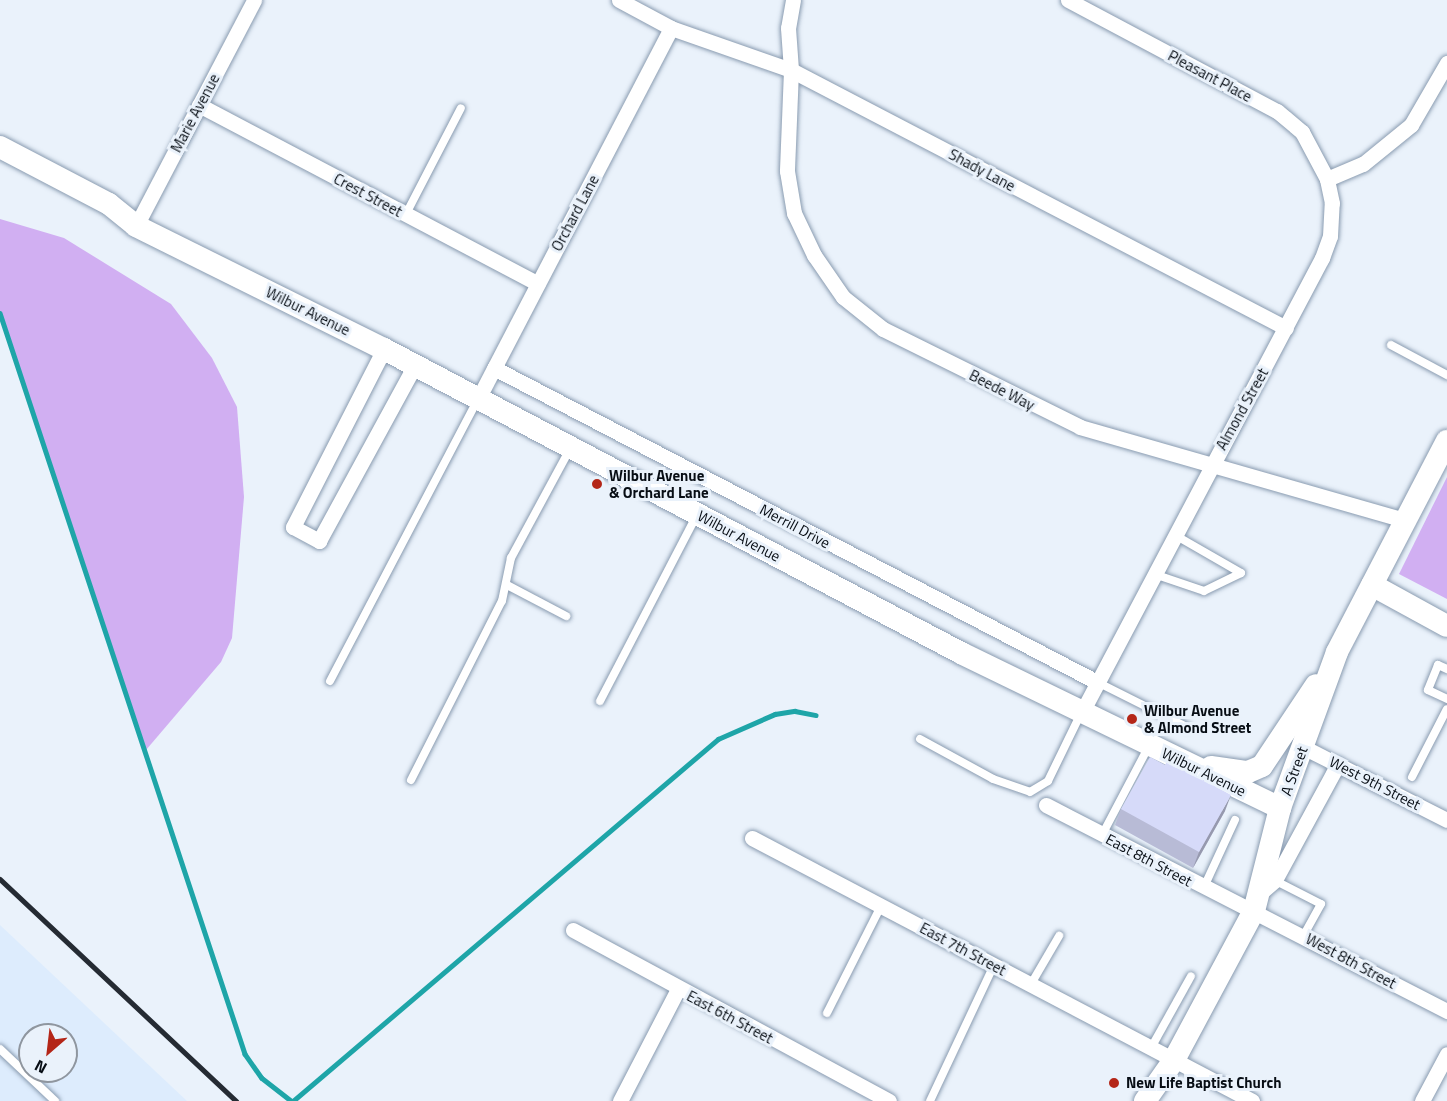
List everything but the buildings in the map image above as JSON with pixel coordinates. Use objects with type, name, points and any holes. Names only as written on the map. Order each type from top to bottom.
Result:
[{"type":"main road","name":"Wilbur Avenue","points":[[0,147],[109,204],[136,226],[384,349],[697,514],[1082,712],[1280,808]]},
{"type":"main road","name":"Wilbur Avenue","points":[[0,164],[102,218],[136,226]]},
{"type":"main road","name":"A Street","points":[[1145,1101],[1174,1060],[1269,877],[1280,808],[1337,652],[1447,441]]},
{"type":"main road","points":[[1372,585],[1447,626]]},
{"type":"main road","points":[[1180,760],[1226,771],[1248,772],[1262,766],[1337,652]]},
{"type":"street","name":"Marie Avenue","points":[[136,226],[254,0]]},
{"type":"street","name":"Shady Lane","points":[[619,0],[671,28],[791,70],[1286,328]]},
{"type":"street","name":"Beede Way","points":[[794,0],[788,28],[791,70],[788,171],[794,213],[814,255],[843,297],[883,329],[1058,418],[1211,466],[1405,520]]},
{"type":"street","name":"Pleasant Place","points":[[1068,0],[1277,111],[1302,132],[1328,179]]},
{"type":"street","name":"Orchard Lane","points":[[478,399],[671,28]]},
{"type":"street","points":[[1328,179],[1363,164],[1411,125],[1447,63]]},
{"type":"street","name":"Crest Street","points":[[199,105],[538,284]]},
{"type":"street","name":"Almond Street","points":[[1082,712],[1286,328],[1330,236],[1332,203],[1328,179]]},
{"type":"street","points":[[384,349],[293,527],[319,541],[415,365]]},
{"type":"street","name":"Merrill Drive","points":[[494,368],[1097,682]]},
{"type":"street","name":"West 9th Street","points":[[1303,747],[1447,820]]},
{"type":"street","points":[[1269,877],[1338,764]]},
{"type":"street","name":"East 8th Street","points":[[1046,805],[1204,889],[1256,903]]},
{"type":"street","name":"East 7th Street","points":[[752,838],[1252,1101]]},
{"type":"street","name":"West 8th Street","points":[[1256,903],[1303,936],[1447,1011]]},
{"type":"street","name":"East 6th Street","points":[[573,930],[678,989],[889,1101]]},
{"type":"street","points":[[620,1101],[678,989]]},
{"type":"street","points":[[1422,1101],[1447,1054]]},
{"type":"lane","points":[[406,214],[461,108]]},
{"type":"lane","points":[[1391,345],[1447,375]]},
{"type":"lane","points":[[330,681],[478,399]]},
{"type":"lane","points":[[411,780],[507,585],[511,558],[571,447]]},
{"type":"lane","points":[[600,701],[697,514]]},
{"type":"lane","points":[[1154,574],[1204,591],[1241,573],[1175,535]]},
{"type":"lane","points":[[507,585],[566,616]]},
{"type":"lane","points":[[1447,669],[1438,665],[1428,690],[1447,699]]},
{"type":"lane","points":[[1097,682],[1186,726]]},
{"type":"lane","points":[[1412,777],[1447,709]]},
{"type":"lane","name":"Almond Street","points":[[920,739],[1017,790],[1030,792],[1045,785],[1082,712]]},
{"type":"lane","points":[[1102,835],[1149,745]]},
{"type":"lane","points":[[1204,889],[1235,820]]},
{"type":"lane","points":[[1269,877],[1321,904],[1303,936]]},
{"type":"lane","points":[[827,1013],[881,906]]},
{"type":"lane","points":[[1031,984],[1059,936]]},
{"type":"lane","points":[[930,1101],[994,965]]},
{"type":"lane","points":[[1151,1047],[1191,976]]},
{"type":"lane","points":[[0,1049],[55,1101]]},
{"type":"shaded area","points":[[0,219],[64,238],[171,304],[212,358],[237,407],[244,497],[232,638],[221,662],[146,750],[0,314]]},
{"type":"shaded area","points":[[1447,477],[1447,599],[1399,574]]},
{"type":"shaded area","points":[[0,925],[187,1101],[0,1101]]},
{"type":"waterway","points":[[0,313],[245,1054],[262,1078],[291,1101]]},
{"type":"waterway","points":[[293,1101],[718,739],[775,714],[795,711],[816,715]]},
{"type":"railway","points":[[0,879],[236,1101]]},
{"type":"place","name":"Wilbur Avenue & Orchard Lane","points":[[597,484]]},
{"type":"place","name":"Wilbur Avenue & Almond Street","points":[[1132,719]]},
{"type":"place","name":"New Life Baptist Church","points":[[1114,1083]]}]
